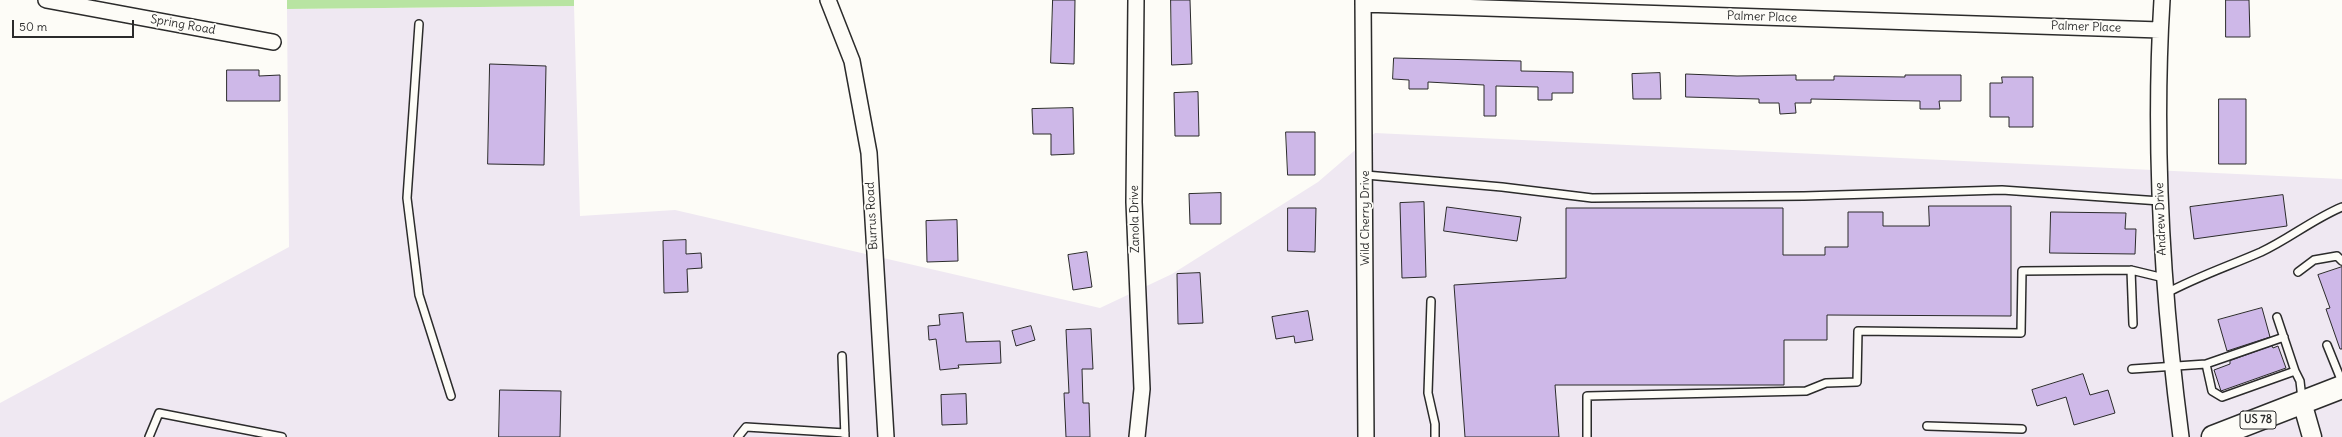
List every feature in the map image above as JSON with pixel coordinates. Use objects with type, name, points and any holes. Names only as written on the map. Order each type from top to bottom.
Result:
[{"type":"main road","name":"US 78","points":[[2213,437],[2342,388]]},
{"type":"street","name":"Spring Road","points":[[46,0],[272,42]]},
{"type":"street","name":"Burrus Road","points":[[828,0],[852,60],[869,153],[886,437]]},
{"type":"street","name":"Zanola Drive","points":[[1136,0],[1134,202],[1142,389],[1137,437]]},
{"type":"street","name":"Andrew Drive","points":[[2162,0],[2160,30],[2160,201],[2165,294],[2181,437]]},
{"type":"street","name":"Palmer Place","points":[[1363,2],[2160,30]]},
{"type":"street","name":"Wild Cherry Drive","points":[[1363,2],[1366,175],[1366,437]]},
{"type":"street","points":[[2302,402],[2312,437]]},
{"type":"lane","points":[[419,24],[407,198],[419,295],[451,396]]},
{"type":"lane","points":[[1366,175],[1502,187],[1592,198],[1804,196],[2002,190],[2160,201]]},
{"type":"lane","points":[[2165,294],[2191,281],[2262,251],[2326,214],[2342,207]]},
{"type":"lane","points":[[2298,272],[2314,260],[2337,256],[2342,261]]},
{"type":"lane","points":[[2131,270],[2133,324]]},
{"type":"lane","points":[[1587,437],[1587,396],[1772,393],[1806,391],[1826,383],[1857,382],[1858,331],[2021,333],[2022,271],[2131,270],[2164,278]]},
{"type":"lane","points":[[1431,301],[1428,393],[1435,424],[1435,437]]},
{"type":"lane","points":[[2277,317],[2300,381],[2302,402]]},
{"type":"lane","points":[[2132,369],[2206,364],[2233,359],[2258,350],[2284,337]]},
{"type":"lane","points":[[2327,345],[2342,382]]},
{"type":"lane","points":[[738,437],[746,427],[845,435],[842,356]]},
{"type":"lane","points":[[2206,364],[2212,391],[2222,397],[2269,377],[2296,371]]},
{"type":"lane","points":[[149,437],[159,413],[282,437]]},
{"type":"lane","points":[[1927,426],[2022,429]]},
{"type":"shaded area","points":[[574,6],[580,216],[675,210],[1100,308],[1172,274],[1318,182],[1375,133],[2342,179],[2342,437],[0,437],[0,403],[289,247],[287,9]]},
{"type":"green space","points":[[287,0],[574,0],[574,6],[287,9]]},
{"type":"building","points":[[1053,0],[1075,0],[1074,64],[1051,63]]},
{"type":"building","points":[[1171,0],[1190,0],[1192,64],[1172,65]]},
{"type":"building","points":[[2226,0],[2249,0],[2250,37],[2226,37]]},
{"type":"building","points":[[1394,58],[1521,61],[1521,71],[1573,72],[1573,93],[1552,93],[1552,100],[1538,100],[1538,87],[1496,86],[1496,116],[1484,116],[1484,85],[1428,82],[1428,89],[1409,89],[1409,80],[1393,79]]},
{"type":"building","points":[[490,64],[546,66],[544,165],[488,164]]},
{"type":"building","points":[[227,70],[259,70],[259,76],[280,75],[280,101],[227,101]]},
{"type":"building","points":[[1660,73],[1661,99],[1633,99],[1632,74]]},
{"type":"building","points":[[1686,74],[1737,76],[1796,75],[1796,80],[1834,80],[1834,76],[1905,77],[1905,75],[1961,75],[1961,101],[1939,101],[1940,109],[1920,109],[1920,101],[1811,99],[1811,103],[1795,103],[1796,113],[1780,114],[1779,103],[1759,103],[1759,99],[1686,97]]},
{"type":"building","points":[[2002,77],[2033,77],[2033,127],[2009,127],[2009,117],[1990,117],[1990,83],[2002,83]]},
{"type":"building","points":[[1198,92],[1199,136],[1175,136],[1174,93]]},
{"type":"building","points":[[2219,99],[2246,99],[2246,164],[2219,164]]},
{"type":"building","points":[[1073,108],[1074,154],[1051,155],[1051,134],[1033,134],[1032,109]]},
{"type":"building","points":[[1286,132],[1315,132],[1315,175],[1288,175]]},
{"type":"building","points":[[1221,193],[1221,224],[1190,224],[1189,194]]},
{"type":"building","points":[[2283,195],[2287,226],[2194,239],[2190,207]]},
{"type":"building","points":[[1424,202],[1426,277],[1402,278],[1400,203]]},
{"type":"building","points":[[1929,206],[2011,206],[2011,316],[1827,315],[1827,340],[1784,340],[1784,385],[1555,385],[1559,437],[1465,437],[1454,285],[1566,278],[1566,208],[1783,208],[1783,255],[1825,255],[1825,247],[1848,247],[1848,212],[1883,212],[1883,226],[1929,226]]},
{"type":"building","points":[[1447,207],[1521,217],[1517,241],[1444,231]]},
{"type":"building","points":[[1288,208],[1316,208],[1315,252],[1288,251]]},
{"type":"building","points":[[2051,212],[2126,213],[2125,229],[2136,229],[2135,254],[2050,253]]},
{"type":"building","points":[[957,220],[958,261],[927,262],[926,221]]},
{"type":"building","points":[[686,240],[686,254],[701,253],[702,268],[687,269],[688,292],[664,293],[663,241]]},
{"type":"building","points":[[1087,252],[1092,287],[1073,290],[1068,255]]},
{"type":"building","points":[[2342,267],[2342,349],[2340,349],[2326,309],[2330,308],[2318,275]]},
{"type":"building","points":[[1200,273],[1203,323],[1178,324],[1177,274]]},
{"type":"building","points":[[2262,308],[2270,337],[2227,351],[2218,320]]},
{"type":"building","points":[[1308,311],[1313,340],[1295,343],[1294,336],[1276,339],[1272,317]]},
{"type":"building","points":[[963,313],[966,342],[1000,341],[1001,363],[958,365],[959,368],[940,370],[936,339],[929,340],[928,326],[940,325],[939,315]]},
{"type":"building","points":[[1031,326],[1035,340],[1016,346],[1012,331]]},
{"type":"building","points":[[1091,329],[1093,369],[1082,369],[1083,403],[1089,403],[1090,437],[1066,437],[1064,393],[1069,393],[1066,330]]},
{"type":"building","points":[[2272,346],[2273,348],[2278,346],[2286,368],[2221,391],[2214,370],[2230,364],[2230,361]]},
{"type":"building","points":[[2083,374],[2090,395],[2108,390],[2115,413],[2074,425],[2066,397],[2037,406],[2032,390]]},
{"type":"building","points":[[500,390],[561,391],[560,437],[499,437]]},
{"type":"building","points":[[966,394],[967,424],[942,425],[941,395]]}]
